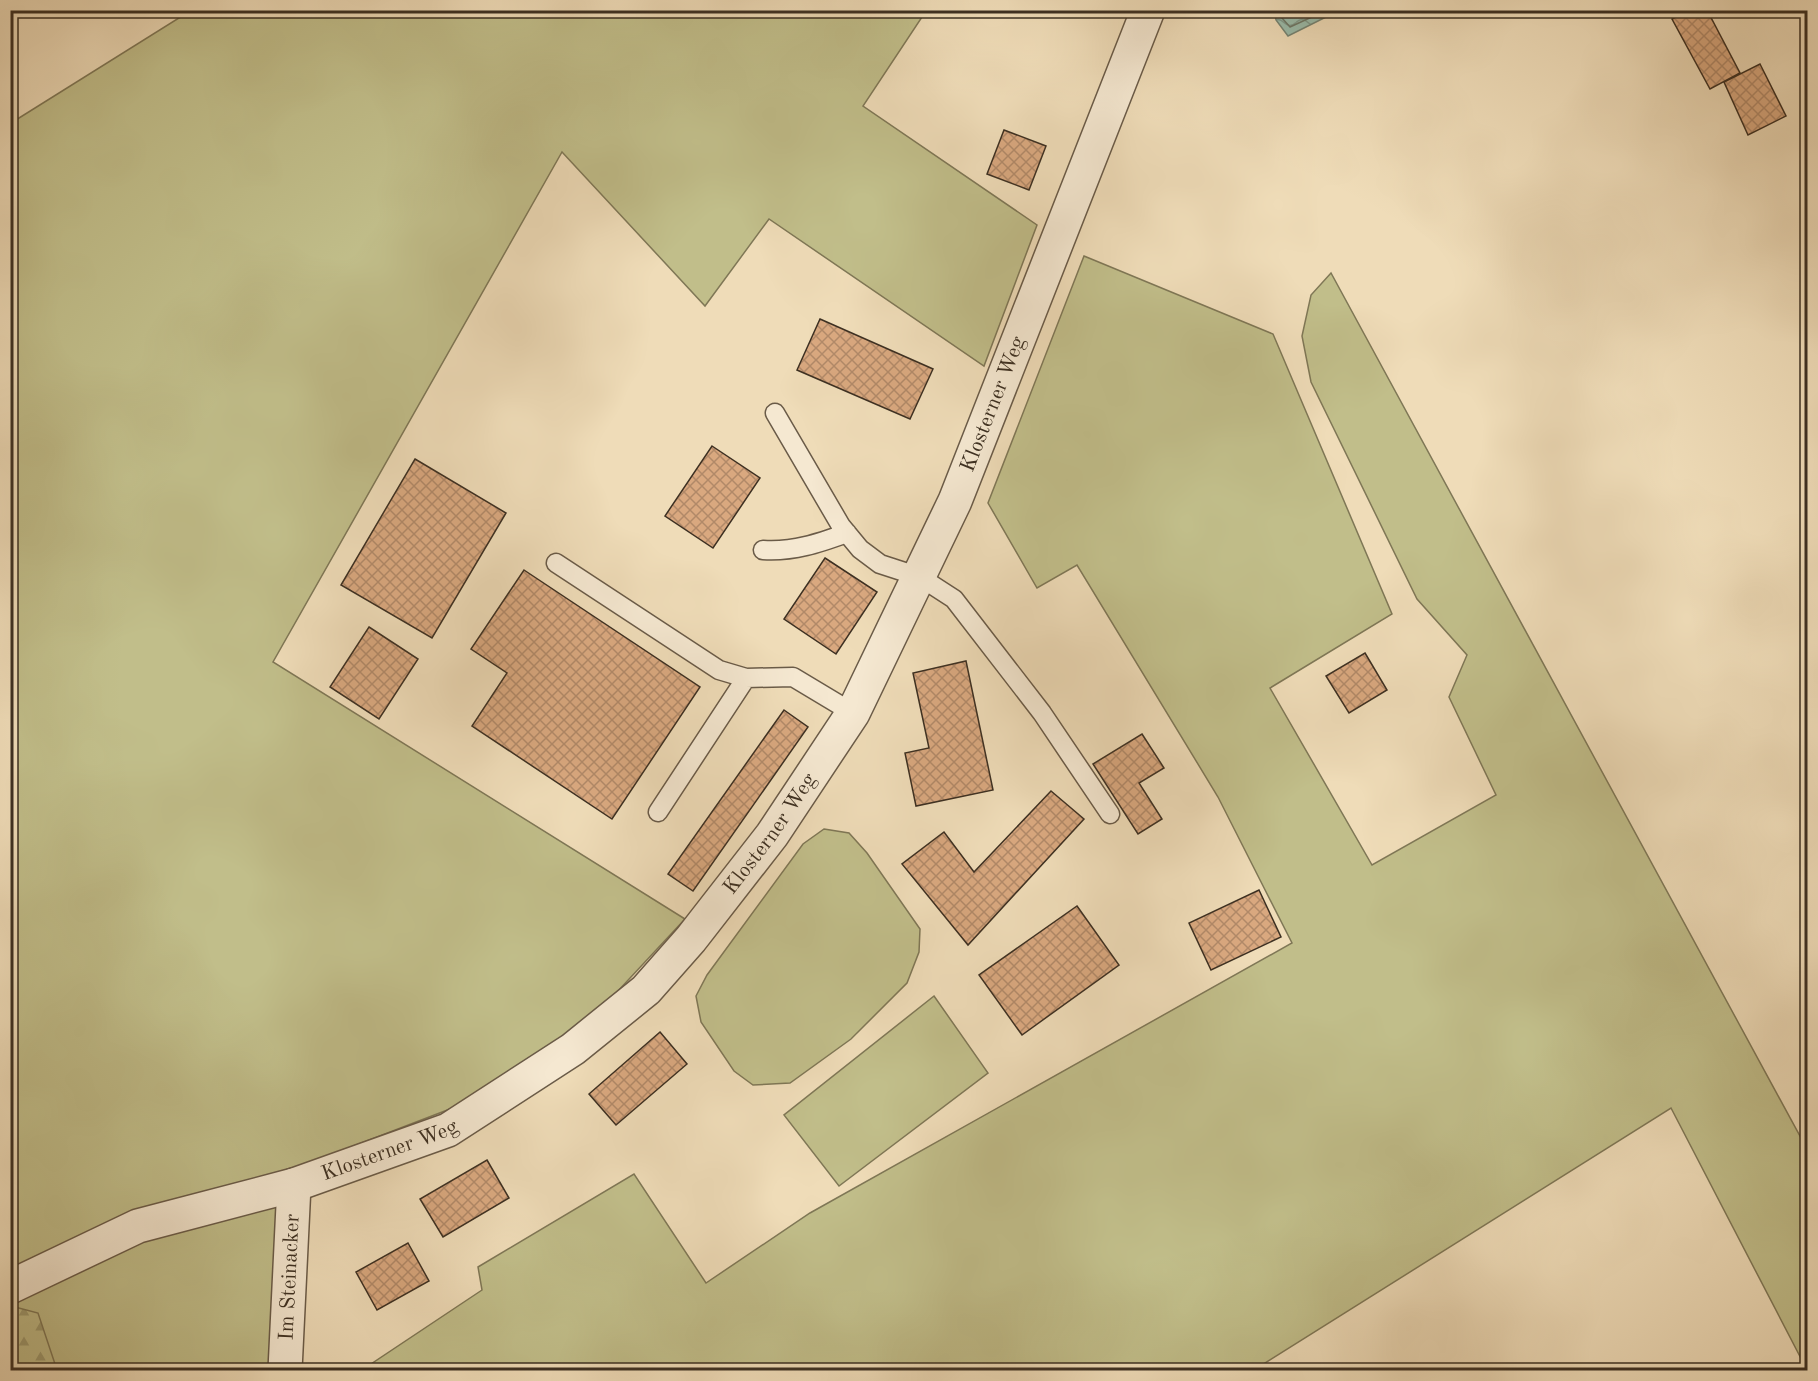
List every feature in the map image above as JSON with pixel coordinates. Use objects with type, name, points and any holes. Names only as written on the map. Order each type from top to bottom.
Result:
[{"type":"street","name":"Klosterner Weg","points":[[10,1287],[138,1226],[294,1185],[448,1130],[573,1049],[646,990],[691,939],[772,835],[853,713],[955,501],[1148,10]]},
{"type":"street","name":"Im Steinacker","points":[[285,1371],[294,1185]]},
{"type":"lane","points":[[775,413],[847,533],[861,549],[880,564],[920,577],[954,599],[1042,712],[1110,814]]},
{"type":"lane","points":[[763,550],[780,551],[810,547],[847,533]]},
{"type":"lane","points":[[556,563],[719,670],[746,678],[793,677],[853,713]]},
{"type":"lane","points":[[658,812],[746,678]]},
{"type":"green space","points":[[190,11],[926,11],[863,106],[1037,225],[984,366],[769,219],[705,306],[562,152],[273,662],[685,919],[577,1035],[463,1104],[286,1172],[11,1270],[11,123]]},
{"type":"green space","points":[[1084,256],[1273,334],[1392,614],[1270,688],[1372,865],[1496,795],[1449,697],[1467,655],[1417,599],[1311,382],[1302,336],[1311,295],[1331,273],[1807,1149],[1807,1370],[1671,1108],[1254,1370],[362,1370],[482,1290],[478,1267],[634,1174],[706,1283],[810,1213],[1292,943],[1218,797],[1077,565],[1037,588],[988,503]]},
{"type":"green space","points":[[824,829],[849,833],[867,853],[920,929],[919,952],[907,983],[851,1039],[790,1083],[753,1085],[734,1071],[701,1022],[696,996],[707,975],[803,844]]},
{"type":"green space","points":[[934,996],[988,1073],[839,1186],[784,1115]]},
{"type":"green space","points":[[283,1198],[279,1370],[11,1370],[10,1300],[140,1236]]},
{"type":"green space","points":[[15,1307],[38,1313],[57,1370],[11,1370],[11,1309]]},
{"type":"water","points":[[1274,10],[1338,11],[1288,36],[1276,20]]},
{"type":"building","points":[[1688,10],[1707,10],[1740,73],[1710,89],[1672,19]]},
{"type":"building","points":[[1760,64],[1786,116],[1748,135],[1724,82]]},
{"type":"building","points":[[1004,130],[1046,146],[1029,190],[987,174]]},
{"type":"building","points":[[820,319],[933,369],[910,419],[797,370]]},
{"type":"building","points":[[712,446],[760,478],[713,548],[665,516]]},
{"type":"building","points":[[415,459],[506,513],[432,638],[341,585]]},
{"type":"building","points":[[825,558],[877,592],[836,654],[784,619]]},
{"type":"building","points":[[524,570],[700,687],[612,819],[472,726],[507,673],[471,649]]},
{"type":"building","points":[[369,627],[418,659],[379,719],[330,687]]},
{"type":"building","points":[[1365,653],[1387,690],[1349,713],[1326,676]]},
{"type":"building","points":[[966,661],[993,790],[916,806],[905,753],[929,748],[913,673]]},
{"type":"building","points":[[784,710],[808,727],[693,891],[668,874]]},
{"type":"building","points":[[1142,734],[1164,768],[1139,783],[1162,819],[1138,834],[1093,764]]},
{"type":"building","points":[[1051,791],[1084,819],[968,945],[902,864],[944,832],[974,872]]},
{"type":"building","points":[[1259,890],[1281,937],[1211,970],[1189,923]]},
{"type":"building","points":[[1077,906],[1119,965],[1022,1035],[979,975]]},
{"type":"building","points":[[660,1032],[687,1064],[616,1125],[589,1094]]},
{"type":"building","points":[[487,1160],[509,1198],[443,1237],[420,1199]]},
{"type":"building","points":[[408,1243],[429,1281],[377,1310],[356,1272]]}]
